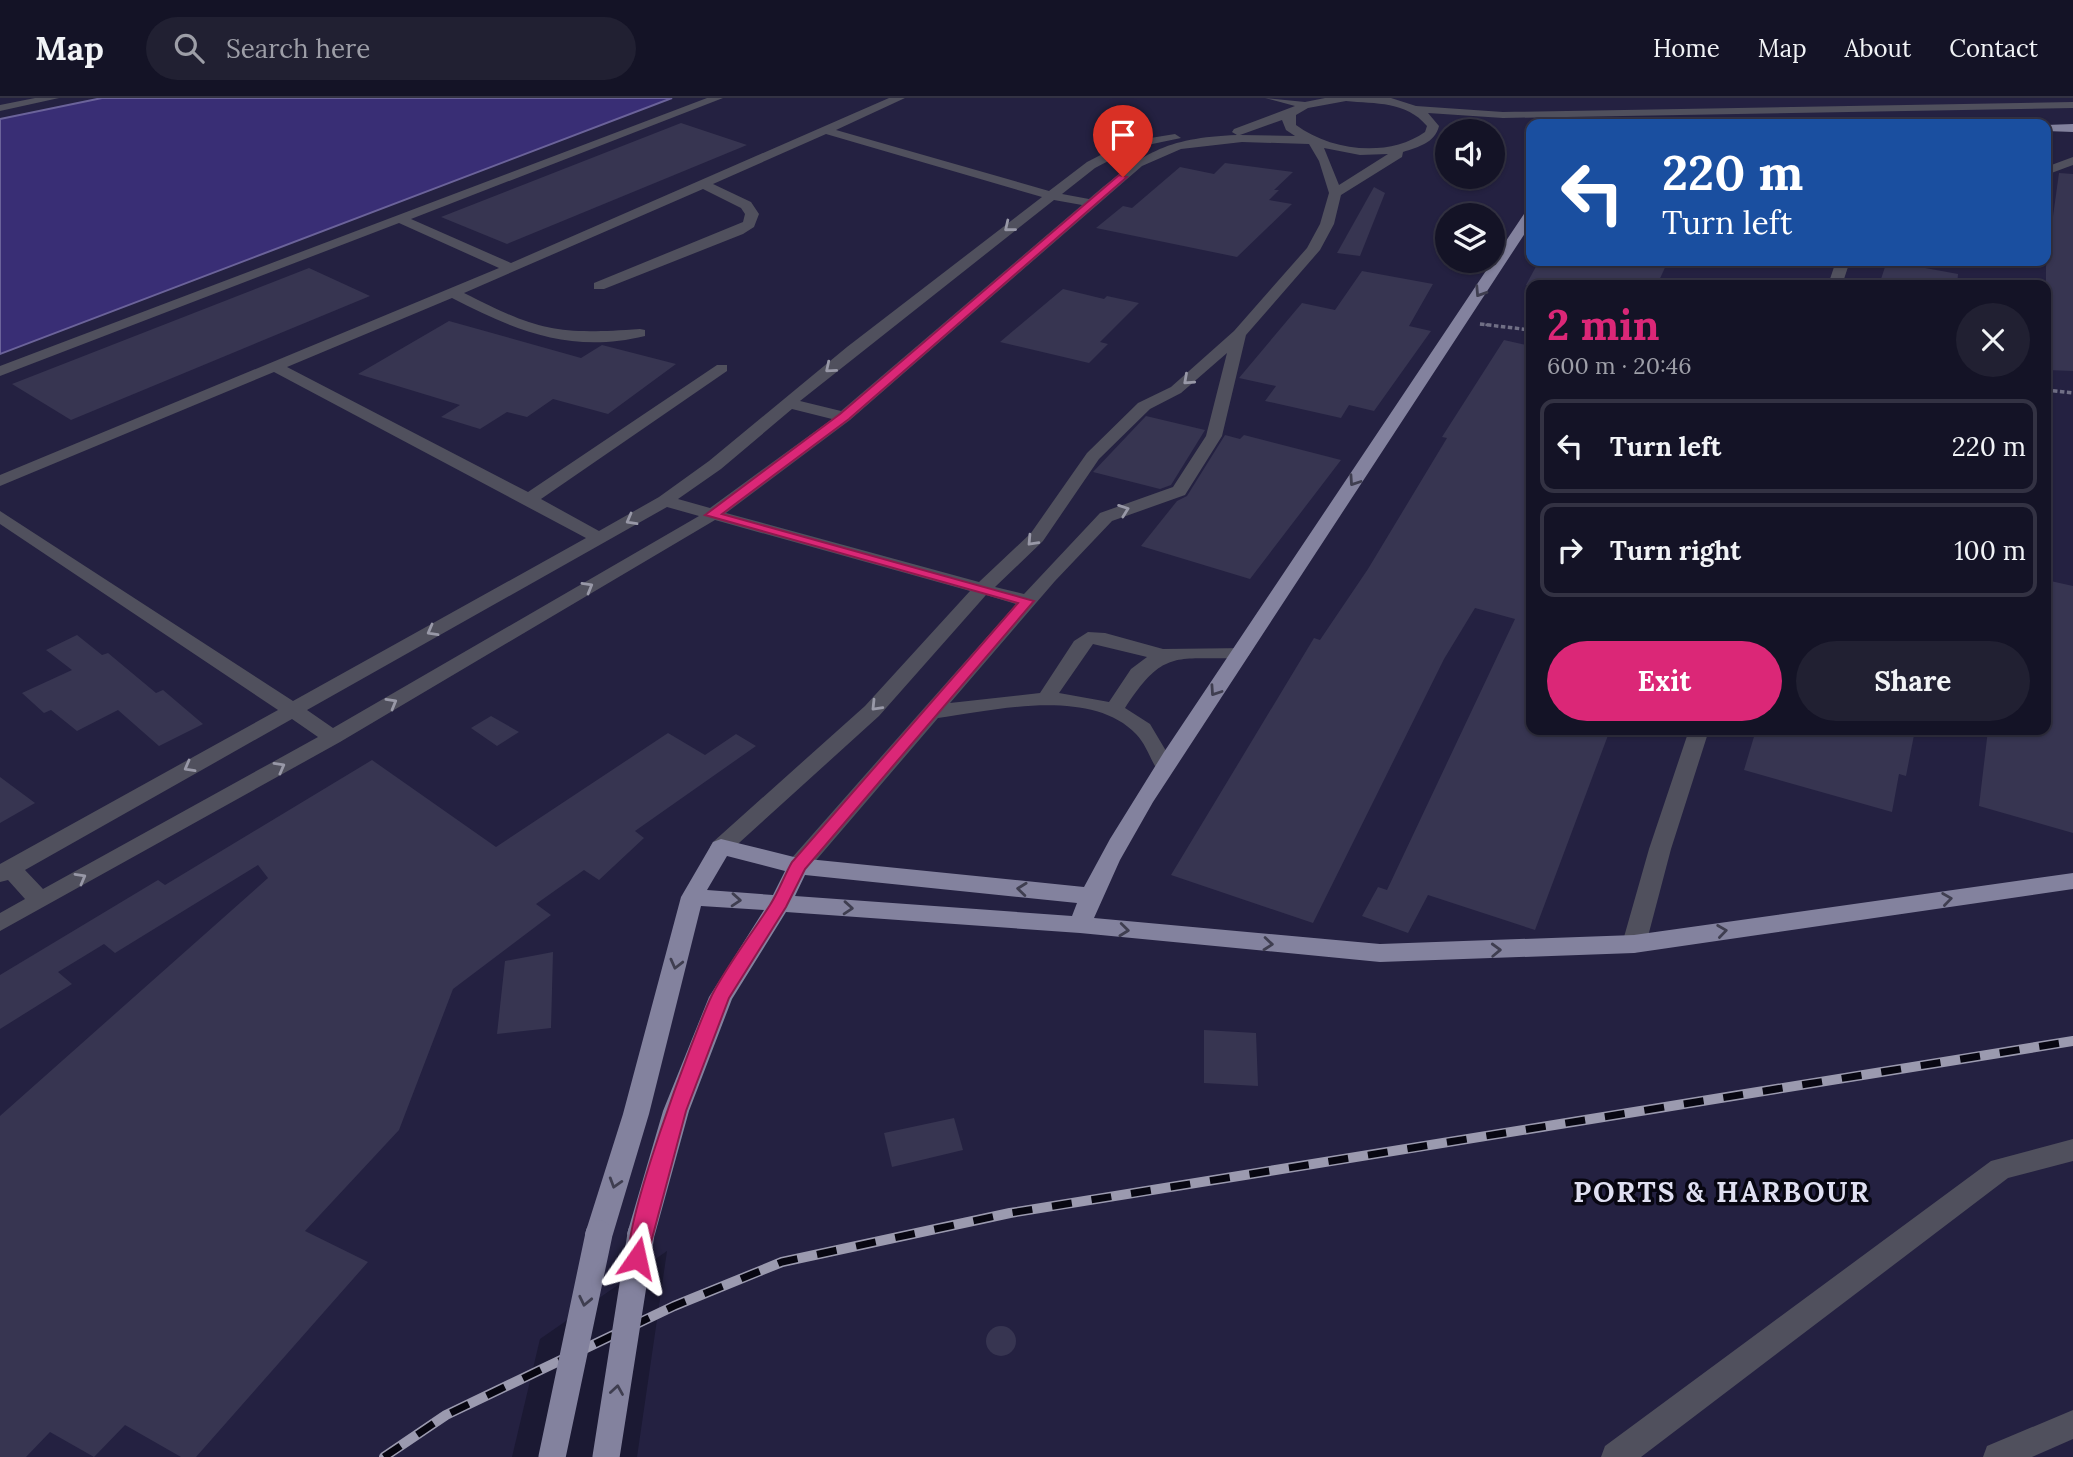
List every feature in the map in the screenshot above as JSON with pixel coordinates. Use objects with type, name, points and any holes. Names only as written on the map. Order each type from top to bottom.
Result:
[{"type":"main road","points":[[2051,128],[2073,128]]},
{"type":"main road","points":[[1080,925],[1090,895],[1114,848],[1165,766],[1526,222]]},
{"type":"main road","points":[[552,1457],[599,1234],[636,1114],[692,897],[721,847],[798,866],[1090,895]]},
{"type":"main road","points":[[606,1457],[641,1234],[676,1111],[721,996],[780,903],[798,866]]},
{"type":"main road","points":[[692,897],[1080,925],[1380,953],[1634,944],[2073,881]]},
{"type":"street","points":[[0,108],[53,98]]},
{"type":"street","points":[[0,371],[717,98]]},
{"type":"street","points":[[0,481],[511,268],[899,98]]},
{"type":"street","points":[[1271,98],[1299,109]]},
{"type":"street","points":[[40,900],[5,871],[665,501],[715,465],[852,350],[1091,165],[1130,145],[1259,127],[1327,99],[1343,98]]},
{"type":"street","points":[[1349,98],[1390,100],[1413,109],[1428,118],[1433,126],[1432,134]]},
{"type":"street","points":[[1413,109],[1503,115],[1995,102],[2073,105]]},
{"type":"street","points":[[721,847],[872,711],[982,589],[1037,537],[1093,456],[1144,406],[1176,390],[1239,334],[1314,250],[1327,224],[1335,193],[1325,161],[1312,141],[1290,127],[1288,120],[1299,109]]},
{"type":"street","points":[[1485,119],[1503,115]]},
{"type":"street","points":[[824,131],[1049,195],[1092,203]]},
{"type":"street","points":[[1335,193],[1374,166],[1435,133]]},
{"type":"street","points":[[0,923],[333,737],[712,515],[844,416],[1138,163],[1171,147],[1221,140],[1312,141],[1369,151],[1419,144]]},
{"type":"street","points":[[2051,168],[2073,161]]},
{"type":"street","points":[[600,286],[738,232],[749,224],[752,214],[746,205],[703,184]]},
{"type":"street","points":[[398,218],[511,268]]},
{"type":"street","points":[[452,292],[524,328],[546,334],[566,337],[640,334]]},
{"type":"street","points":[[798,866],[1027,601],[1106,517],[1179,491],[1214,436],[1239,334]]},
{"type":"street","points":[[275,366],[599,538]]},
{"type":"street","points":[[529,499],[722,368]]},
{"type":"street","points":[[788,403],[844,416]]},
{"type":"street","points":[[665,501],[1027,601]]},
{"type":"street","points":[[0,516],[333,737]]},
{"type":"street","points":[[1045,700],[1088,638],[1105,639],[1162,655],[1241,652]]},
{"type":"street","points":[[1114,710],[1138,673],[1162,655]]},
{"type":"street","points":[[932,712],[1045,700],[1094,703],[1114,710],[1141,726],[1165,766]]},
{"type":"street","points":[[1634,944],[1660,849],[1697,735]]},
{"type":"street","points":[[1616,1457],[1951,1203],[2000,1169],[2073,1150]]},
{"type":"street","points":[[1998,1457],[2073,1424]]},
{"type":"path","points":[[1461,322],[1526,329]]},
{"type":"path","points":[[2051,391],[2073,393]]},
{"type":"shaded area","points":[[0,98],[102,98],[0,119]]},
{"type":"shaded area","points":[[102,98],[672,98],[0,354],[0,119]]},
{"type":"shaded area","points":[[672,98],[2073,98],[2073,1457],[637,1457],[667,1251],[540,1339],[512,1457],[0,1457],[0,354]]},
{"type":"building","points":[[681,123],[747,145],[507,244],[441,217]]},
{"type":"building","points":[[1225,163],[1293,172],[1274,190],[1279,190],[1269,200],[1292,204],[1237,257],[1096,228],[1123,206],[1132,208],[1180,167],[1214,174]]},
{"type":"building","points":[[2059,173],[2073,174],[2073,371],[2051,370],[2051,280],[2046,280],[2046,267],[2051,266],[2051,231]]},
{"type":"building","points":[[1374,187],[1385,193],[1360,256],[1337,253]]},
{"type":"building","points":[[1536,266],[1666,266],[1659,280],[1529,280]]},
{"type":"building","points":[[1885,266],[1914,266],[1958,274],[1957,280],[1881,280]]},
{"type":"building","points":[[309,268],[370,296],[71,420],[12,384]]},
{"type":"building","points":[[1362,271],[1433,284],[1409,326],[1431,331],[1374,411],[1349,405],[1341,418],[1265,401],[1276,386],[1239,378],[1302,303],[1335,310]]},
{"type":"building","points":[[1063,289],[1104,299],[1107,296],[1139,303],[1100,342],[1108,344],[1089,363],[1000,342]]},
{"type":"building","points":[[449,321],[581,358],[602,345],[676,364],[608,414],[553,399],[527,417],[507,412],[480,429],[441,417],[460,405],[358,374]]},
{"type":"building","points":[[1504,340],[1526,345],[1526,735],[1608,735],[1535,930],[1428,895],[1408,933],[1362,916],[1378,887],[1387,890],[1515,619],[1475,608],[1444,659],[1313,923],[1171,875],[1314,638],[1320,640],[1368,569],[1447,438],[1442,437]]},
{"type":"building","points":[[1146,416],[1205,430],[1171,485],[1160,489],[1093,472]]},
{"type":"building","points":[[1225,435],[1240,439],[1244,435],[1341,460],[1250,579],[1141,546],[1177,501],[1187,496]]},
{"type":"building","points":[[2051,581],[2073,586],[2073,833],[1979,806],[1987,735],[2051,735]]},
{"type":"building","points":[[77,635],[102,655],[108,653],[156,693],[163,690],[203,724],[159,746],[118,710],[77,731],[51,710],[44,713],[22,693],[72,670],[46,650]]},
{"type":"building","points":[[491,716],[519,732],[497,746],[471,728]]},
{"type":"building","points":[[668,733],[705,755],[736,734],[756,746],[635,831],[644,838],[599,880],[584,870],[536,904],[551,915],[453,989],[399,1130],[305,1231],[368,1262],[196,1457],[181,1457],[125,1425],[94,1457],[50,1432],[26,1457],[0,1457],[0,1116],[268,878],[258,865],[115,953],[104,944],[58,972],[72,984],[0,1029],[0,975],[158,880],[165,885],[372,760],[496,847]]},
{"type":"building","points":[[1754,735],[1914,735],[1906,776],[1899,774],[1892,812],[1744,770]]},
{"type":"building","points":[[0,777],[35,803],[0,823]]},
{"type":"building","points":[[553,952],[551,1028],[497,1034],[505,961]]},
{"type":"building","points":[[1204,1030],[1256,1033],[1258,1086],[1204,1083]]},
{"type":"building","points":[[954,1118],[963,1150],[892,1167],[884,1133]]},
{"type":"building","points":[[1001,1326],[1012,1330],[1016,1341],[1012,1352],[1001,1356],[990,1352],[986,1341],[990,1330]]},
{"type":"railway","points":[[384,1457],[446,1415],[674,1306],[782,1262],[1010,1213],[2073,1041]]},
{"type":"district","name":"PORTS & HARBOUR","points":[[1722,1192]]},
{"type":"route","points":[[637,1258],[641,1234],[676,1111],[721,996],[780,903],[798,866],[1027,601],[712,515],[844,416],[1123,177]]}]
